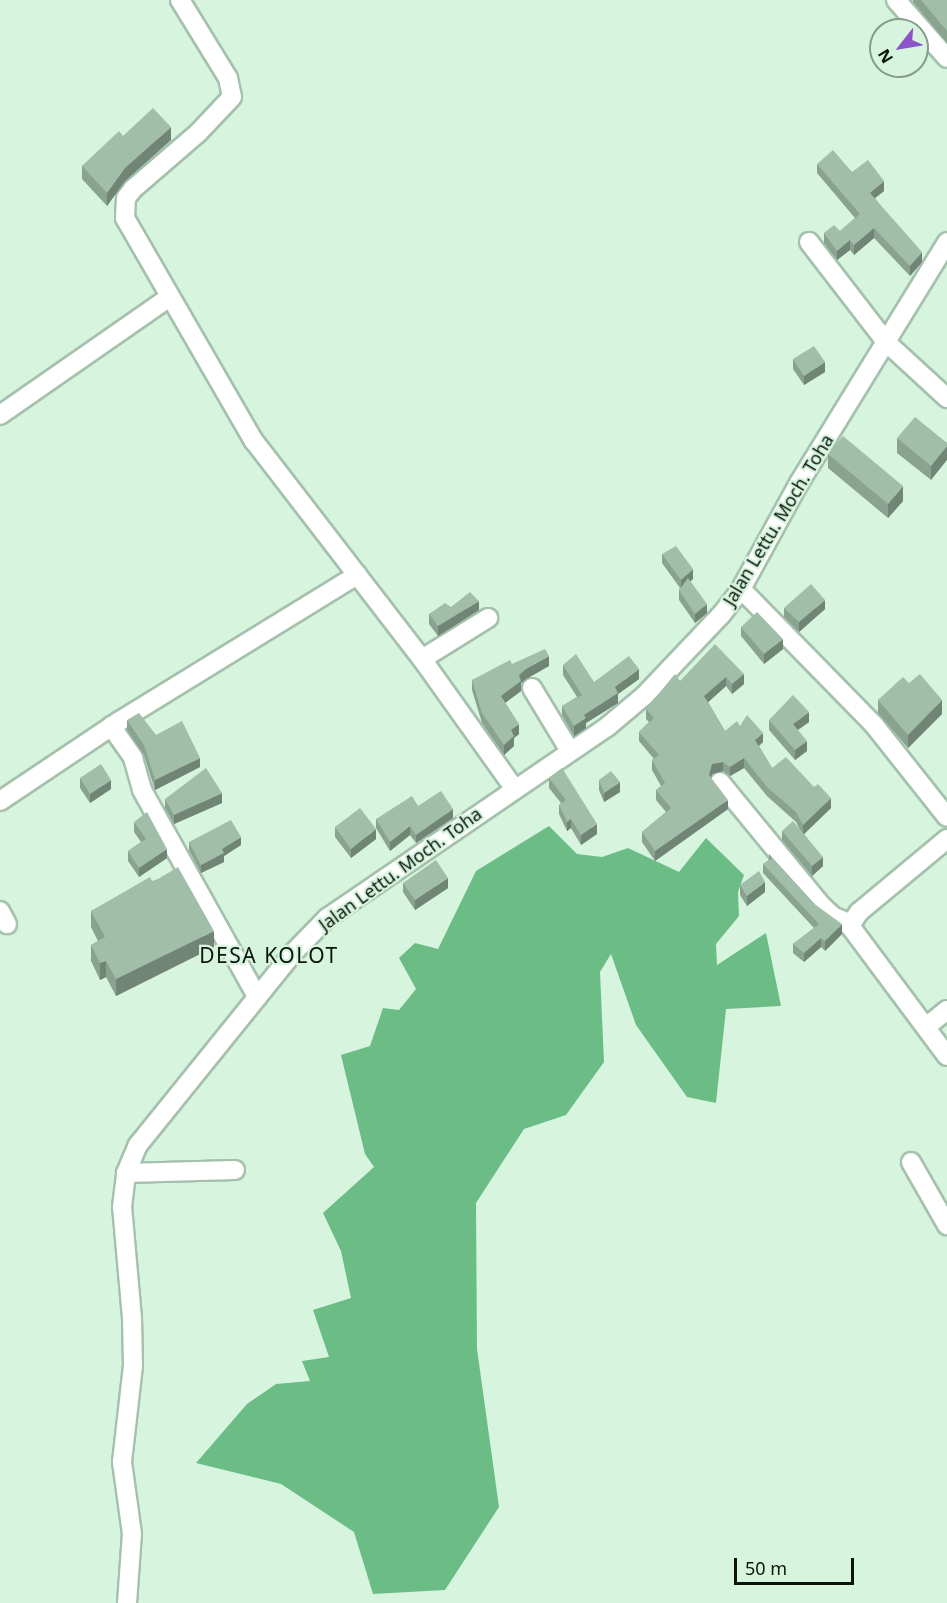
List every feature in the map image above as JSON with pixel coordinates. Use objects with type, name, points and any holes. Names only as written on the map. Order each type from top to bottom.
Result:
[{"type":"street","points":[[180,0],[228,78],[232,97],[223,111],[126,198],[125,218],[254,441],[422,659],[514,788]]},
{"type":"street","points":[[896,0],[947,58]]},
{"type":"street","points":[[809,242],[886,342],[947,398]]},
{"type":"street","name":"Jalan Lettu. Moch. Toha","points":[[127,1603],[132,1534],[122,1462],[133,1366],[132,1318],[122,1234],[126,1173],[150,1127],[257,997],[327,918],[570,751],[644,696],[741,589],[800,483],[947,242]]},
{"type":"street","points":[[0,415],[170,297]]},
{"type":"street","points":[[0,801],[111,726],[357,575]]},
{"type":"street","points":[[741,589],[874,725],[947,817]]},
{"type":"street","points":[[422,659],[488,618]]},
{"type":"street","points":[[532,687],[570,751]]},
{"type":"street","points":[[111,726],[133,758],[142,790],[257,997]]},
{"type":"street","points":[[720,782],[821,905],[834,917],[850,922]]},
{"type":"street","points":[[850,922],[947,839]]},
{"type":"street","points":[[850,922],[854,934],[947,1056]]},
{"type":"street","points":[[926,1027],[947,1011]]},
{"type":"street","points":[[911,1162],[947,1225]]},
{"type":"street","points":[[126,1173],[234,1170]]},
{"type":"green space","points":[[549,826],[577,854],[602,857],[628,848],[679,872],[706,838],[744,875],[738,892],[739,916],[716,944],[717,965],[766,933],[781,1006],[726,1009],[716,1103],[687,1097],[636,1025],[611,954],[600,972],[604,1062],[566,1115],[524,1129],[476,1203],[477,1349],[499,1507],[445,1590],[373,1594],[354,1532],[281,1484],[196,1463],[247,1404],[276,1384],[310,1381],[302,1361],[329,1357],[313,1310],[351,1298],[341,1251],[323,1213],[374,1167],[365,1154],[341,1055],[370,1046],[383,1008],[399,1010],[416,989],[399,958],[415,943],[438,949],[476,871]]},
{"type":"building","points":[[921,0],[947,0],[947,31]]},
{"type":"building","points":[[153,108],[171,127],[125,168],[107,193],[82,166],[119,131],[123,136]]},
{"type":"building","points":[[833,150],[852,172],[868,160],[884,181],[870,193],[922,252],[910,266],[874,228],[854,245],[850,240],[837,251],[824,233],[834,225],[840,231],[860,214],[817,164]]},
{"type":"building","points":[[814,346],[825,362],[804,376],[793,359]]},
{"type":"building","points":[[915,417],[947,443],[931,466],[897,438]]},
{"type":"building","points":[[843,436],[903,486],[888,504],[828,454]]},
{"type":"building","points":[[676,546],[693,569],[681,580],[662,554]]},
{"type":"building","points":[[688,578],[707,604],[695,614],[679,590]]},
{"type":"building","points":[[811,584],[825,600],[799,622],[784,608]]},
{"type":"building","points":[[470,592],[479,601],[438,626],[429,614],[445,603],[451,607]]},
{"type":"building","points":[[757,612],[783,639],[764,654],[741,627]]},
{"type":"building","points":[[715,644],[744,674],[732,684],[726,677],[704,696],[725,731],[737,721],[740,726],[747,715],[763,733],[755,740],[772,768],[786,757],[814,787],[818,784],[831,798],[803,825],[796,812],[767,787],[744,758],[730,767],[723,762],[712,764],[709,775],[728,800],[655,851],[642,832],[671,808],[656,790],[665,783],[652,760],[659,755],[639,732],[654,718],[646,709],[675,674],[680,681]]},
{"type":"building","points":[[545,649],[549,656],[526,669],[519,675],[521,681],[501,696],[519,724],[511,730],[514,736],[504,745],[482,713],[472,680],[510,660],[512,664]]},
{"type":"building","points":[[576,654],[594,682],[629,656],[639,669],[615,687],[618,693],[584,715],[586,718],[574,726],[562,706],[582,695],[563,665]]},
{"type":"building","points":[[920,674],[942,700],[908,735],[878,700],[903,677],[909,683]]},
{"type":"building","points":[[793,695],[809,712],[793,724],[807,741],[795,750],[769,720]]},
{"type":"building","points":[[139,713],[156,735],[182,721],[200,758],[155,780],[144,745],[127,720]]},
{"type":"building","points":[[101,764],[111,780],[90,794],[80,778]]},
{"type":"building","points":[[206,768],[222,793],[174,815],[165,799]]},
{"type":"building","points":[[562,768],[597,824],[581,835],[571,819],[567,822],[559,805],[566,800],[549,778]]},
{"type":"building","points":[[611,771],[620,782],[604,793],[599,780]]},
{"type":"building","points":[[441,791],[453,809],[416,835],[410,826],[390,842],[376,819],[412,796],[418,806]]},
{"type":"building","points":[[360,808],[376,829],[351,849],[335,827]]},
{"type":"building","points":[[147,812],[167,849],[139,868],[128,851],[146,839],[134,822]]},
{"type":"building","points":[[231,820],[241,837],[222,849],[224,853],[201,865],[189,842]]},
{"type":"building","points":[[793,821],[823,857],[812,866],[782,831]]},
{"type":"building","points":[[769,854],[813,903],[842,924],[825,941],[821,938],[804,953],[793,944],[819,924],[763,864],[772,859]]},
{"type":"building","points":[[436,860],[448,878],[415,900],[403,883]]},
{"type":"building","points":[[178,867],[214,931],[116,979],[106,961],[100,963],[91,945],[105,937],[91,911],[150,877],[152,881],[158,879]]},
{"type":"building","points":[[759,871],[765,882],[747,896],[740,885]]},
{"type":"district","name":"DESA KOLOT","points":[[269,955]]}]
